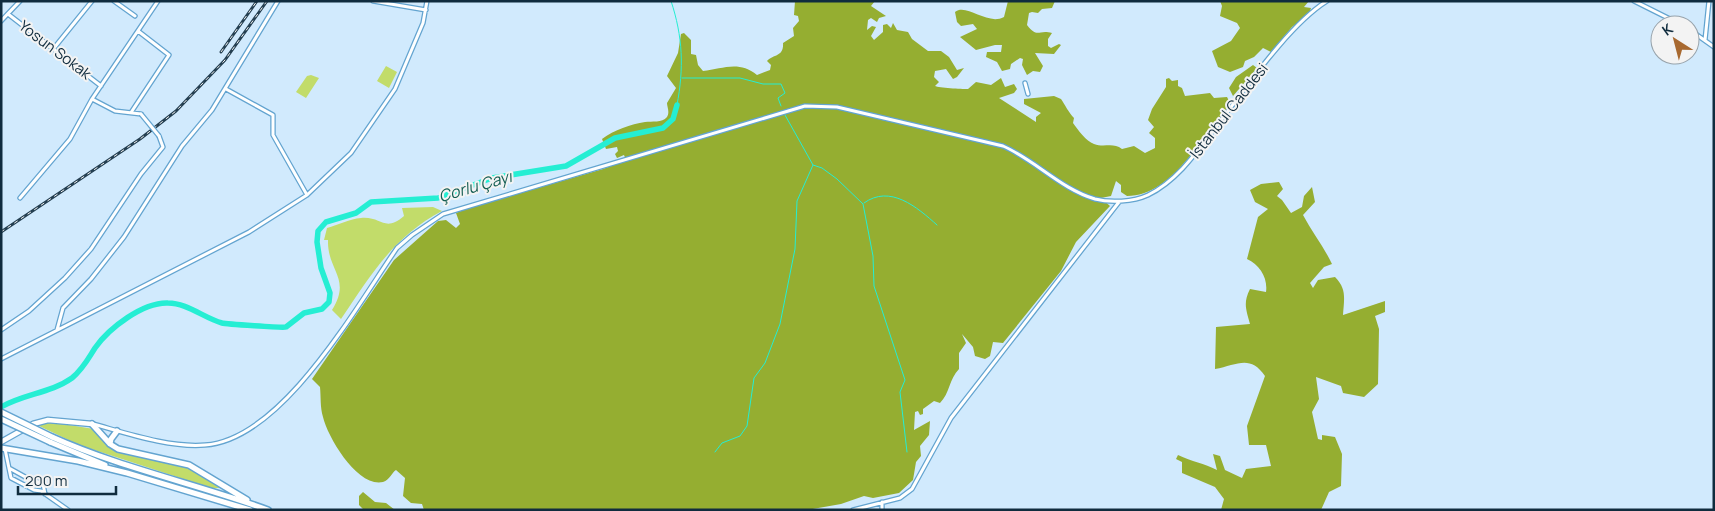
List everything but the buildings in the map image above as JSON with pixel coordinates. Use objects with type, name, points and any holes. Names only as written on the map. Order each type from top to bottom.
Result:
[{"type":"highway","points":[[1,412],[51,440],[105,459],[226,494],[270,510]]},
{"type":"highway","points":[[1,419],[127,473]]},
{"type":"highway","points":[[92,424],[110,444],[131,454],[190,465],[251,502],[270,510]]},
{"type":"highway","points":[[110,444],[110,439],[116,431]]},
{"type":"highway","points":[[3,449],[78,461],[127,473],[250,510]]},
{"type":"main road","points":[[1,442],[32,424],[48,420],[92,424]]},
{"type":"street","points":[[1,21],[20,1]]},
{"type":"street","points":[[54,48],[92,1]]},
{"type":"street","points":[[114,1],[135,16]]},
{"type":"street","points":[[20,198],[70,139],[92,99],[158,1]]},
{"type":"street","points":[[57,330],[63,308],[91,279],[124,237],[182,146],[212,110],[226,89],[278,1]]},
{"type":"street","points":[[373,1],[426,10]]},
{"type":"street","points":[[1,360],[249,232],[308,195],[351,153],[395,89],[411,55],[428,1]]},
{"type":"street","name":"İstanbul Caddesi","points":[[1119,202],[1147,196],[1190,162],[1303,20],[1327,1]]},
{"type":"street","points":[[1634,1],[1662,15]]},
{"type":"street","points":[[1704,40],[1709,1]]},
{"type":"street","name":"Yosun Sokak","points":[[8,14],[101,86]]},
{"type":"street","points":[[132,111],[169,56],[138,31]]},
{"type":"street","points":[[1700,37],[1714,47]]},
{"type":"street","points":[[1025,83],[1028,94]]},
{"type":"street","points":[[226,89],[273,115],[273,135],[308,195]]},
{"type":"street","points":[[1,330],[29,311],[65,278],[91,248],[141,174],[163,148],[159,136],[141,114],[132,111],[115,111],[92,99]]},
{"type":"street","points":[[92,424],[116,431],[190,446],[208,445],[230,438],[268,416],[302,384],[396,248],[447,212],[805,106],[836,107],[988,142],[1016,152],[1067,186],[1096,199],[1119,202]]},
{"type":"street","points":[[853,510],[900,498],[912,489],[951,418],[1119,202]]},
{"type":"street","points":[[3,449],[11,478],[15,482],[45,494],[68,510]]},
{"type":"street","points":[[9,467],[27,478],[43,484],[45,494]]},
{"type":"street","points":[[882,502],[882,510]]},
{"type":"green space","points":[[795,1],[875,1],[871,6],[886,16],[879,18],[877,22],[871,18],[868,20],[867,30],[872,26],[876,27],[871,36],[874,40],[883,32],[883,25],[887,24],[891,28],[893,23],[897,30],[908,32],[912,39],[928,51],[941,51],[949,57],[957,70],[964,68],[953,79],[946,69],[935,71],[934,77],[939,82],[935,86],[968,89],[976,82],[991,85],[1001,78],[1005,87],[1014,84],[1017,89],[1014,93],[999,98],[1036,122],[1036,117],[1041,113],[1024,104],[1024,99],[1054,96],[1061,99],[1074,118],[1073,123],[1082,135],[1091,143],[1098,145],[1115,146],[1122,149],[1134,146],[1145,153],[1155,148],[1155,138],[1149,133],[1154,127],[1148,120],[1152,109],[1166,87],[1166,79],[1169,78],[1172,81],[1178,80],[1178,86],[1182,88],[1185,96],[1210,93],[1214,98],[1227,97],[1231,105],[1186,161],[1159,186],[1144,193],[1127,196],[1121,192],[1121,185],[1116,181],[1111,196],[1101,198],[1110,206],[1076,242],[1061,271],[1003,343],[993,342],[990,356],[985,359],[975,356],[973,347],[962,334],[966,343],[959,353],[959,369],[953,377],[943,399],[940,403],[934,401],[923,409],[923,414],[920,415],[918,411],[915,412],[914,430],[930,421],[929,435],[920,446],[921,456],[916,462],[913,480],[899,493],[873,498],[864,496],[841,504],[807,510],[424,510],[422,504],[411,503],[403,496],[405,478],[396,470],[387,480],[373,482],[354,470],[331,437],[322,413],[320,387],[312,379],[394,260],[438,221],[446,220],[456,228],[460,224],[456,213],[603,169],[626,160],[624,155],[617,158],[615,154],[618,151],[617,147],[606,149],[602,139],[628,126],[660,121],[667,117],[667,103],[676,88],[667,76],[678,53],[681,34],[684,33],[691,40],[691,54],[696,55],[698,65],[703,71],[724,67],[737,67],[750,70],[757,75],[770,70],[771,65],[767,61],[780,53],[783,43],[794,36],[793,28],[799,21],[798,16],[794,15]]},
{"type":"green space","points":[[1008,1],[1055,1],[1052,8],[1042,9],[1038,13],[1029,13],[1027,25],[1034,32],[1052,33],[1048,39],[1048,46],[1051,48],[1059,44],[1061,45],[1054,54],[1035,53],[1043,66],[1040,72],[1033,71],[1027,75],[1022,65],[1023,59],[1020,58],[1011,64],[1010,69],[1002,71],[997,62],[986,57],[987,52],[1001,52],[1002,45],[976,50],[960,37],[977,29],[973,24],[961,26],[957,22],[955,12],[965,10],[991,19],[998,19],[1004,17]]},
{"type":"green space","points":[[1220,1],[1309,1],[1304,7],[1311,8],[1309,14],[1292,27],[1271,52],[1263,48],[1254,57],[1245,61],[1243,67],[1230,72],[1218,67],[1212,51],[1231,41],[1240,28],[1237,23],[1220,16],[1222,6]]},
{"type":"green space","points":[[1253,65],[1257,68],[1233,96],[1229,88],[1236,77]]},
{"type":"green space","points":[[386,66],[397,72],[389,88],[377,81]]},
{"type":"green space","points":[[311,75],[319,78],[306,98],[296,92],[307,76]]},
{"type":"green space","points":[[1279,182],[1283,189],[1277,196],[1291,213],[1302,207],[1304,196],[1312,187],[1315,202],[1303,215],[1332,264],[1324,267],[1310,283],[1313,288],[1318,280],[1335,277],[1343,290],[1343,315],[1385,301],[1385,312],[1375,316],[1379,329],[1378,384],[1364,397],[1343,393],[1341,386],[1316,377],[1319,399],[1312,412],[1318,439],[1322,440],[1322,435],[1335,437],[1342,454],[1341,486],[1329,492],[1321,510],[1221,510],[1224,499],[1215,487],[1182,473],[1182,462],[1176,459],[1178,455],[1217,470],[1213,454],[1220,456],[1225,470],[1242,478],[1246,469],[1271,466],[1266,445],[1249,445],[1247,426],[1265,376],[1254,365],[1248,363],[1215,369],[1216,327],[1250,324],[1246,302],[1250,289],[1266,292],[1266,282],[1262,273],[1256,265],[1247,259],[1258,217],[1268,209],[1255,202],[1250,190],[1261,184]]},
{"type":"green space","points":[[433,207],[442,211],[425,221],[396,245],[373,272],[341,319],[332,310],[340,290],[331,260],[328,240],[324,240],[327,228],[361,218],[374,219],[387,224],[397,221],[404,216],[402,208]]},
{"type":"green space","points":[[44,421],[94,429],[108,446],[186,465],[220,488],[211,488],[79,445],[35,424]]},
{"type":"green space","points":[[363,492],[375,502],[386,503],[395,510],[364,510],[359,505],[359,496]]},
{"type":"waterway","points":[[671,1],[678,27],[681,53],[681,78],[677,105]]},
{"type":"waterway","points":[[682,78],[740,78],[763,84],[781,84],[785,93],[778,98],[781,106]]},
{"type":"waterway","name":"Çorlu Çayı","points":[[1,407],[18,399],[55,387],[72,378],[109,332],[127,318],[158,304],[182,305],[222,323],[286,327],[304,313],[322,309],[329,302],[330,293],[321,268],[317,242],[318,231],[326,222],[356,213],[371,202],[438,198],[492,178],[566,166],[615,138],[663,128],[673,119],[677,105]]},
{"type":"waterway","points":[[715,452],[722,443],[740,436],[747,426],[754,378],[765,363],[780,324],[795,249],[797,201],[813,165],[785,115]]},
{"type":"waterway","points":[[813,165],[822,168],[837,179],[863,204],[873,256],[874,286],[905,380],[900,392],[907,452]]},
{"type":"waterway","points":[[864,203],[884,196],[903,200],[921,211],[937,225]]},
{"type":"railway","points":[[221,52],[257,1]]},
{"type":"railway","points":[[1,232],[140,139],[176,111],[225,60],[267,1]]}]
